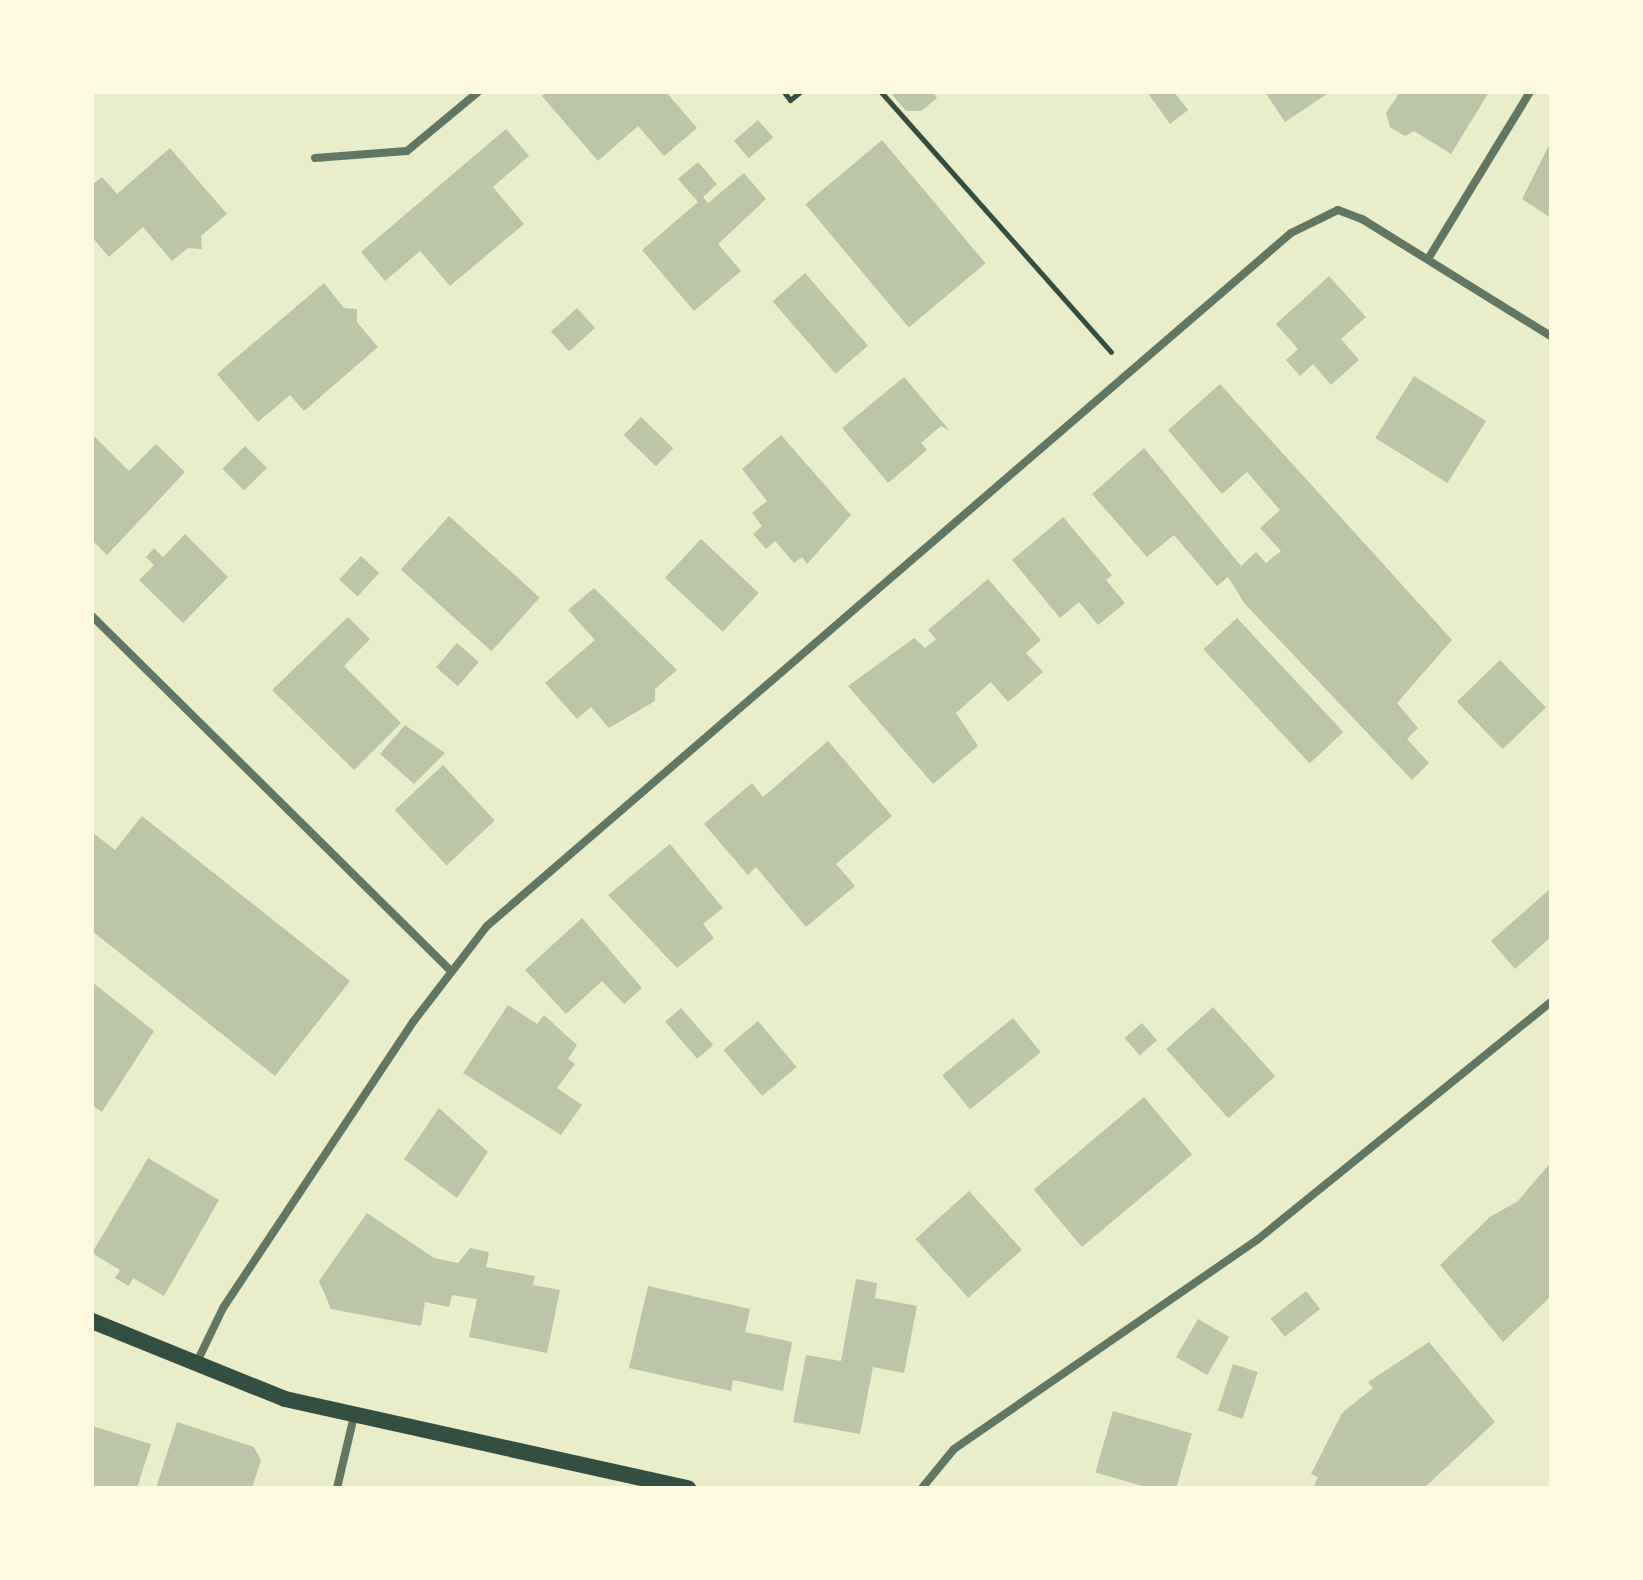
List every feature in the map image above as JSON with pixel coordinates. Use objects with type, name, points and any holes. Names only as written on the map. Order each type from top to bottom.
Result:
[{"type":"main road","points":[[92,1321],[195,1366],[354,1416],[688,1488]]},
{"type":"street","points":[[315,158],[407,151],[478,92]]},
{"type":"street","points":[[1428,259],[1530,92]]},
{"type":"street","points":[[195,1366],[223,1308],[451,971],[487,926],[1128,371],[1313,217],[1338,210],[1428,259],[1551,336]]},
{"type":"street","points":[[92,616],[451,971]]},
{"type":"street","points":[[922,1488],[954,1449],[1257,1240],[1551,1002]]},
{"type":"street","points":[[337,1488],[354,1416]]},
{"type":"path","points":[[784,92],[790,100],[800,92]]},
{"type":"path","points":[[881,92],[1128,371]]},
{"type":"building","points":[[547,92],[666,92],[697,128],[664,156],[638,126],[598,161],[542,96]]},
{"type":"building","points":[[890,92],[933,92],[937,98],[921,111],[906,111]]},
{"type":"building","points":[[1147,92],[1174,92],[1188,110],[1170,124]]},
{"type":"building","points":[[1265,92],[1330,92],[1285,122]]},
{"type":"building","points":[[1400,92],[1489,92],[1451,154],[1414,131],[1405,136],[1390,127],[1386,113]]},
{"type":"building","points":[[758,120],[773,137],[749,158],[734,141]]},
{"type":"building","points":[[506,129],[529,156],[493,187],[524,224],[450,286],[420,251],[385,281],[361,252]]},
{"type":"building","points":[[882,140],[985,263],[909,328],[805,204]]},
{"type":"building","points":[[1548,147],[1551,148],[1551,218],[1522,199]]},
{"type":"building","points":[[170,148],[227,214],[201,236],[202,249],[188,248],[172,261],[143,227],[109,257],[92,237],[92,185],[102,177],[117,194]]},
{"type":"building","points":[[698,162],[717,184],[703,197],[708,203],[744,173],[766,199],[718,244],[741,271],[694,311],[642,250],[698,202],[678,179]]},
{"type":"building","points":[[805,273],[868,345],[836,374],[773,301]]},
{"type":"building","points":[[1329,276],[1366,317],[1341,339],[1359,360],[1331,385],[1313,364],[1300,376],[1286,360],[1298,349],[1276,324]]},
{"type":"building","points":[[324,283],[344,308],[357,309],[357,322],[378,347],[304,411],[290,395],[258,422],[217,374]]},
{"type":"building","points":[[577,308],[595,328],[569,351],[551,331]]},
{"type":"building","points":[[1414,376],[1486,421],[1447,483],[1375,438]]},
{"type":"building","points":[[904,377],[950,431],[941,426],[921,443],[927,450],[888,483],[842,428]]},
{"type":"building","points":[[1220,384],[1452,640],[1397,703],[1418,728],[1407,739],[1429,763],[1412,780],[1245,604],[1228,577],[1217,586],[1174,535],[1147,557],[1092,494],[1144,448],[1241,566],[1256,552],[1266,563],[1281,551],[1260,528],[1280,510],[1247,472],[1222,494],[1168,430]]},
{"type":"building","points":[[641,417],[673,448],[656,466],[624,435]]},
{"type":"building","points":[[92,434],[129,471],[156,444],[185,472],[107,555],[92,540]]},
{"type":"building","points":[[781,435],[851,515],[807,564],[802,557],[794,563],[775,541],[766,549],[753,534],[762,526],[752,513],[767,501],[742,469]]},
{"type":"building","points":[[245,446],[267,468],[244,491],[222,469]]},
{"type":"building","points":[[449,516],[540,598],[491,651],[401,570]]},
{"type":"building","points":[[1063,517],[1112,575],[1106,580],[1125,603],[1098,625],[1079,602],[1060,618],[1012,560]]},
{"type":"building","points":[[185,534],[228,577],[183,623],[139,580],[154,565],[146,557],[154,548],[163,557]]},
{"type":"building","points":[[701,539],[759,593],[723,632],[665,578]]},
{"type":"building","points":[[361,556],[379,573],[357,596],[339,579]]},
{"type":"building","points":[[988,579],[1041,640],[1026,653],[1043,672],[1008,702],[991,682],[956,713],[978,746],[933,784],[848,686],[914,638],[925,648],[936,639],[928,630]]},
{"type":"building","points":[[594,588],[677,670],[655,689],[655,701],[609,728],[591,707],[577,719],[545,683],[595,640],[568,610]]},
{"type":"building","points":[[348,617],[370,639],[344,666],[401,723],[354,770],[272,690]]},
{"type":"building","points":[[1237,618],[1343,732],[1310,763],[1203,649]]},
{"type":"building","points":[[457,643],[479,662],[458,686],[436,667]]},
{"type":"building","points":[[1500,660],[1546,707],[1503,749],[1457,702]]},
{"type":"building","points":[[405,725],[445,753],[414,784],[380,754]]},
{"type":"building","points":[[828,741],[892,816],[836,864],[855,886],[806,927],[756,867],[748,875],[704,824],[752,783],[763,797]]},
{"type":"building","points":[[443,765],[495,821],[447,866],[395,810]]},
{"type":"building","points":[[142,816],[350,981],[275,1076],[92,931],[92,832],[115,850]]},
{"type":"building","points":[[670,844],[723,908],[703,924],[714,938],[677,968],[608,895]]},
{"type":"building","points":[[1551,888],[1551,937],[1515,969],[1491,941]]},
{"type":"building","points":[[582,918],[642,988],[624,1004],[602,981],[566,1014],[525,970]]},
{"type":"building","points":[[92,982],[154,1031],[102,1112],[92,1105]]},
{"type":"building","points":[[508,1005],[537,1024],[544,1015],[577,1045],[568,1059],[575,1064],[557,1088],[582,1105],[561,1135],[463,1073]]},
{"type":"building","points":[[1213,1007],[1275,1076],[1228,1118],[1166,1049]]},
{"type":"building","points":[[681,1008],[713,1045],[697,1059],[665,1022]]},
{"type":"building","points":[[1013,1018],[1041,1052],[970,1109],[942,1075]]},
{"type":"building","points":[[758,1021],[797,1067],[762,1096],[724,1050]]},
{"type":"building","points":[[1142,1023],[1157,1040],[1140,1055],[1125,1038]]},
{"type":"building","points":[[1144,1097],[1192,1154],[1082,1247],[1034,1190]]},
{"type":"building","points":[[439,1108],[488,1152],[457,1198],[404,1159]]},
{"type":"building","points":[[148,1158],[219,1200],[164,1296],[133,1278],[129,1286],[115,1278],[120,1270],[92,1253]]},
{"type":"building","points":[[1551,1162],[1551,1296],[1503,1342],[1440,1265],[1491,1216],[1517,1202]]},
{"type":"building","points":[[969,1191],[1022,1250],[968,1298],[915,1239]]},
{"type":"building","points":[[367,1213],[434,1258],[458,1263],[470,1248],[489,1252],[486,1267],[535,1276],[533,1285],[560,1290],[547,1353],[469,1337],[477,1299],[452,1295],[449,1307],[425,1302],[421,1326],[331,1309],[319,1281]]},
{"type":"building","points":[[856,1279],[877,1283],[875,1298],[917,1306],[904,1373],[873,1367],[860,1434],[793,1422],[806,1355],[841,1361]]},
{"type":"building","points":[[648,1286],[750,1309],[745,1332],[792,1342],[783,1391],[733,1380],[731,1391],[629,1368]]},
{"type":"building","points":[[1306,1291],[1320,1309],[1285,1337],[1271,1319]]},
{"type":"building","points":[[1198,1319],[1229,1337],[1207,1375],[1176,1357]]},
{"type":"building","points":[[1429,1342],[1495,1422],[1424,1488],[1313,1488],[1318,1477],[1311,1474],[1342,1413],[1373,1388],[1368,1382]]},
{"type":"building","points":[[1233,1364],[1258,1372],[1243,1419],[1218,1411]]},
{"type":"building","points":[[1113,1411],[1192,1434],[1176,1488],[1149,1488],[1095,1473]]},
{"type":"building","points":[[177,1422],[254,1447],[261,1460],[252,1488],[156,1488]]},
{"type":"building","points":[[92,1426],[151,1444],[137,1488],[92,1488]]}]
